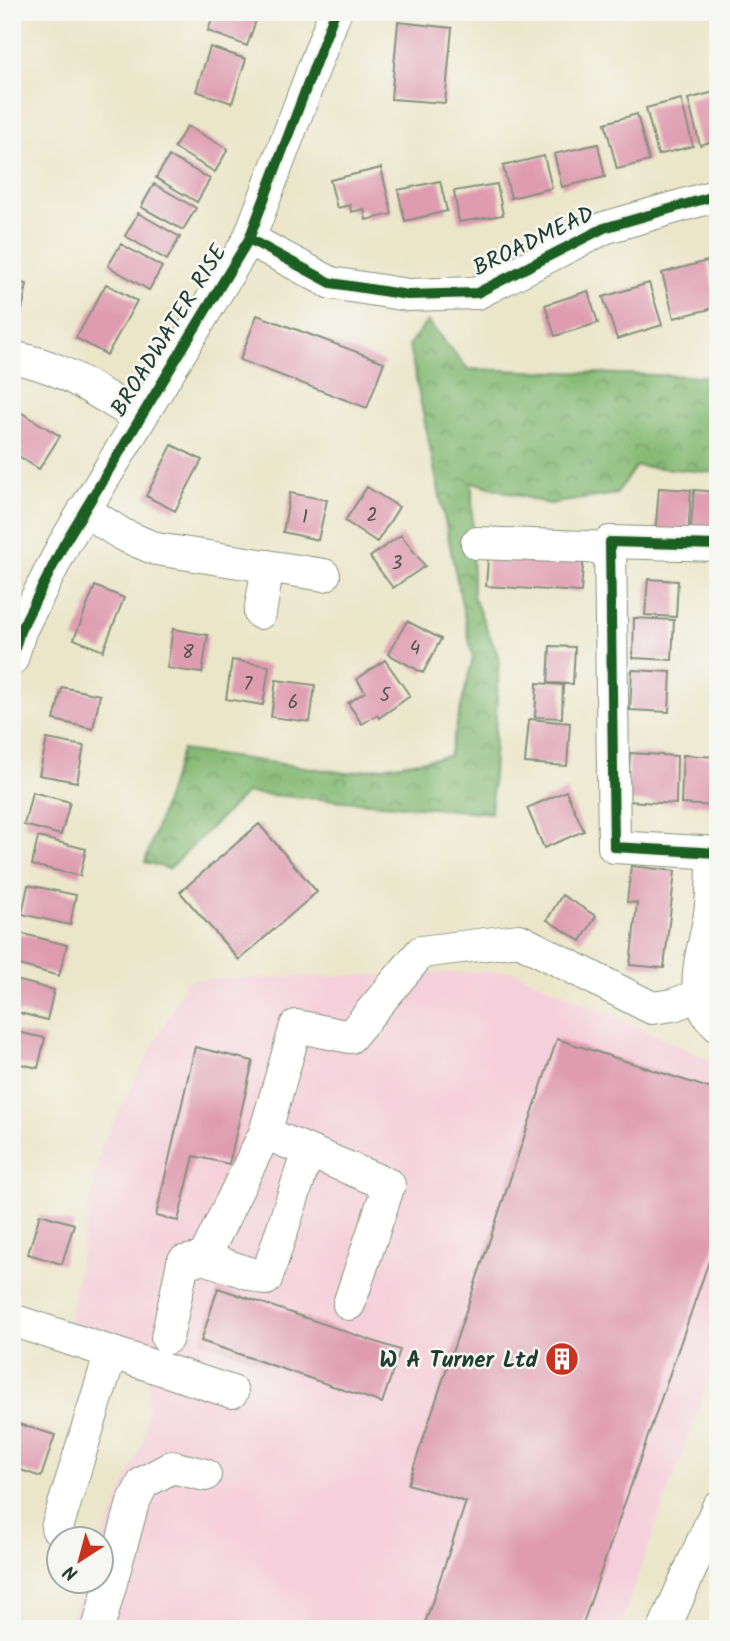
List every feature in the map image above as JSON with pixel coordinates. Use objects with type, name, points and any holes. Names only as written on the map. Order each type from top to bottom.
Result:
[{"type":"street","name":"BROADWATER RISE","points":[[12,659],[20,631],[84,510],[249,239],[335,12]]},
{"type":"street","name":"BROADMEAD","points":[[249,239],[331,283],[408,295],[477,293],[604,228],[718,195]]},
{"type":"street","points":[[12,358],[35,360],[60,371],[139,417]]},
{"type":"street","points":[[84,510],[124,535],[156,549],[324,575]]},
{"type":"street","points":[[718,545],[610,542],[614,847],[716,853],[711,905],[698,971],[699,995],[707,1016],[718,1026]]},
{"type":"street","points":[[477,543],[611,548]]},
{"type":"street","points":[[260,613],[268,566]]},
{"type":"street","points":[[204,1258],[265,1133],[296,1026],[350,1037],[421,952],[519,940],[652,1008],[673,1005],[699,995]]},
{"type":"street","points":[[265,1133],[390,1185],[349,1304]]},
{"type":"street","points":[[167,1338],[183,1262],[204,1258],[266,1279],[309,1151]]},
{"type":"street","points":[[12,1320],[232,1392]]},
{"type":"street","points":[[58,1526],[111,1352]]},
{"type":"street","points":[[98,1629],[133,1503],[144,1483],[172,1467],[205,1475]]},
{"type":"street","points":[[664,1629],[718,1507]]},
{"type":"shaded area","points":[[513,971],[718,1064],[718,1353],[619,1629],[66,1629],[79,1596],[116,1596],[116,1526],[109,1526],[144,1439],[153,1352],[68,1324],[101,1147],[187,980]]},
{"type":"green space","points":[[427,321],[468,369],[718,377],[718,473],[636,466],[616,494],[549,504],[472,482],[473,596],[499,658],[491,813],[246,793],[169,869],[145,862],[182,750],[347,773],[449,756],[473,658],[409,345]]},
{"type":"building","points":[[215,12],[259,12],[247,46],[208,31]]},
{"type":"building","points":[[398,22],[452,28],[445,103],[391,99]]},
{"type":"building","points":[[210,47],[246,59],[232,103],[196,91]]},
{"type":"building","points":[[718,91],[718,140],[700,145],[688,99]]},
{"type":"building","points":[[681,99],[693,146],[658,155],[646,108]]},
{"type":"building","points":[[637,114],[649,161],[617,169],[605,123]]},
{"type":"building","points":[[187,126],[228,149],[215,172],[174,148]]},
{"type":"building","points":[[598,144],[605,177],[562,187],[554,154]]},
{"type":"building","points":[[169,156],[210,179],[197,202],[156,178]]},
{"type":"building","points":[[544,156],[552,188],[511,198],[503,166]]},
{"type":"building","points":[[381,168],[392,214],[366,220],[364,209],[351,212],[350,205],[337,208],[330,180]]},
{"type":"building","points":[[440,181],[447,211],[405,221],[398,190]]},
{"type":"building","points":[[154,184],[196,208],[183,230],[141,207]]},
{"type":"building","points":[[497,184],[503,215],[459,222],[454,191]]},
{"type":"building","points":[[138,213],[180,237],[167,260],[125,236]]},
{"type":"building","points":[[121,244],[162,267],[149,290],[108,266]]},
{"type":"building","points":[[707,261],[718,307],[674,318],[662,273]]},
{"type":"building","points":[[12,281],[27,284],[20,321],[12,320]]},
{"type":"building","points":[[649,283],[662,325],[617,339],[603,297]]},
{"type":"building","points":[[106,284],[137,301],[107,355],[76,338]]},
{"type":"building","points":[[588,291],[598,323],[555,336],[545,305]]},
{"type":"building","points":[[257,315],[384,362],[367,408],[240,360]]},
{"type":"building","points":[[12,407],[60,436],[39,469],[12,452]]},
{"type":"building","points":[[172,445],[202,460],[175,511],[146,496]]},
{"type":"building","points":[[367,487],[399,507],[377,542],[345,521]]},
{"type":"building","points":[[659,488],[691,490],[688,538],[655,536]]},
{"type":"building","points":[[694,490],[718,492],[718,540],[690,538]]},
{"type":"building","points":[[290,493],[327,500],[318,540],[283,532]]},
{"type":"building","points":[[401,535],[425,566],[393,588],[370,557]]},
{"type":"building","points":[[489,546],[584,553],[581,592],[486,586]]},
{"type":"building","points":[[648,579],[678,581],[676,617],[645,615]]},
{"type":"building","points":[[95,586],[124,598],[103,651],[74,639]]},
{"type":"building","points":[[634,618],[674,620],[672,660],[633,658]]},
{"type":"building","points":[[407,621],[441,639],[423,673],[388,654]]},
{"type":"building","points":[[173,629],[208,635],[202,673],[167,668]]},
{"type":"building","points":[[550,646],[575,647],[573,684],[548,683]]},
{"type":"building","points":[[232,660],[269,666],[263,705],[226,699]]},
{"type":"building","points":[[385,660],[410,696],[379,718],[377,715],[362,724],[348,703],[365,692],[357,679]]},
{"type":"building","points":[[632,670],[671,672],[669,712],[630,710]]},
{"type":"building","points":[[276,680],[315,685],[310,722],[271,717]]},
{"type":"building","points":[[537,683],[563,685],[562,718],[535,717]]},
{"type":"building","points":[[62,687],[100,695],[93,729],[54,720]]},
{"type":"building","points":[[529,719],[570,723],[567,766],[525,763]]},
{"type":"building","points":[[47,739],[84,746],[77,782],[39,775]]},
{"type":"building","points":[[630,753],[677,756],[676,804],[627,801]]},
{"type":"building","points":[[683,755],[718,757],[718,806],[681,804]]},
{"type":"building","points":[[566,791],[584,831],[544,848],[527,808]]},
{"type":"building","points":[[32,792],[70,802],[61,835],[24,825]]},
{"type":"building","points":[[259,824],[317,892],[239,960],[180,892]]},
{"type":"building","points":[[38,837],[86,849],[80,876],[32,865]]},
{"type":"building","points":[[631,866],[675,871],[664,968],[630,965],[637,903],[627,902]]},
{"type":"building","points":[[28,885],[76,895],[70,925],[22,914]]},
{"type":"building","points":[[562,895],[596,916],[581,941],[547,920]]},
{"type":"building","points":[[20,933],[67,945],[59,976],[12,963]]},
{"type":"building","points":[[12,979],[54,990],[47,1020],[12,1011]]},
{"type":"building","points":[[12,1031],[45,1038],[38,1068],[12,1062]]},
{"type":"building","name":"W A Turner Ltd","points":[[557,1039],[718,1091],[718,1235],[581,1629],[423,1629],[466,1502],[408,1484]]},
{"type":"building","points":[[195,1047],[253,1061],[229,1164],[194,1156],[178,1221],[156,1216]]},
{"type":"building","points":[[40,1214],[74,1224],[62,1264],[28,1254]]},
{"type":"building","points":[[218,1288],[400,1350],[382,1403],[201,1341]]},
{"type":"building","points":[[12,1422],[55,1435],[41,1477],[12,1467]]},
{"type":"cycle path","points":[[12,659],[20,631],[64,544],[249,239],[335,12]]},
{"type":"cycle path","points":[[249,239],[331,283],[408,295],[477,293],[604,228],[718,195]]},
{"type":"cycle path","points":[[718,545],[610,542],[614,847],[718,853]]},
{"type":"place","name":"W A Turner Ltd","points":[[562,1359]]}]
